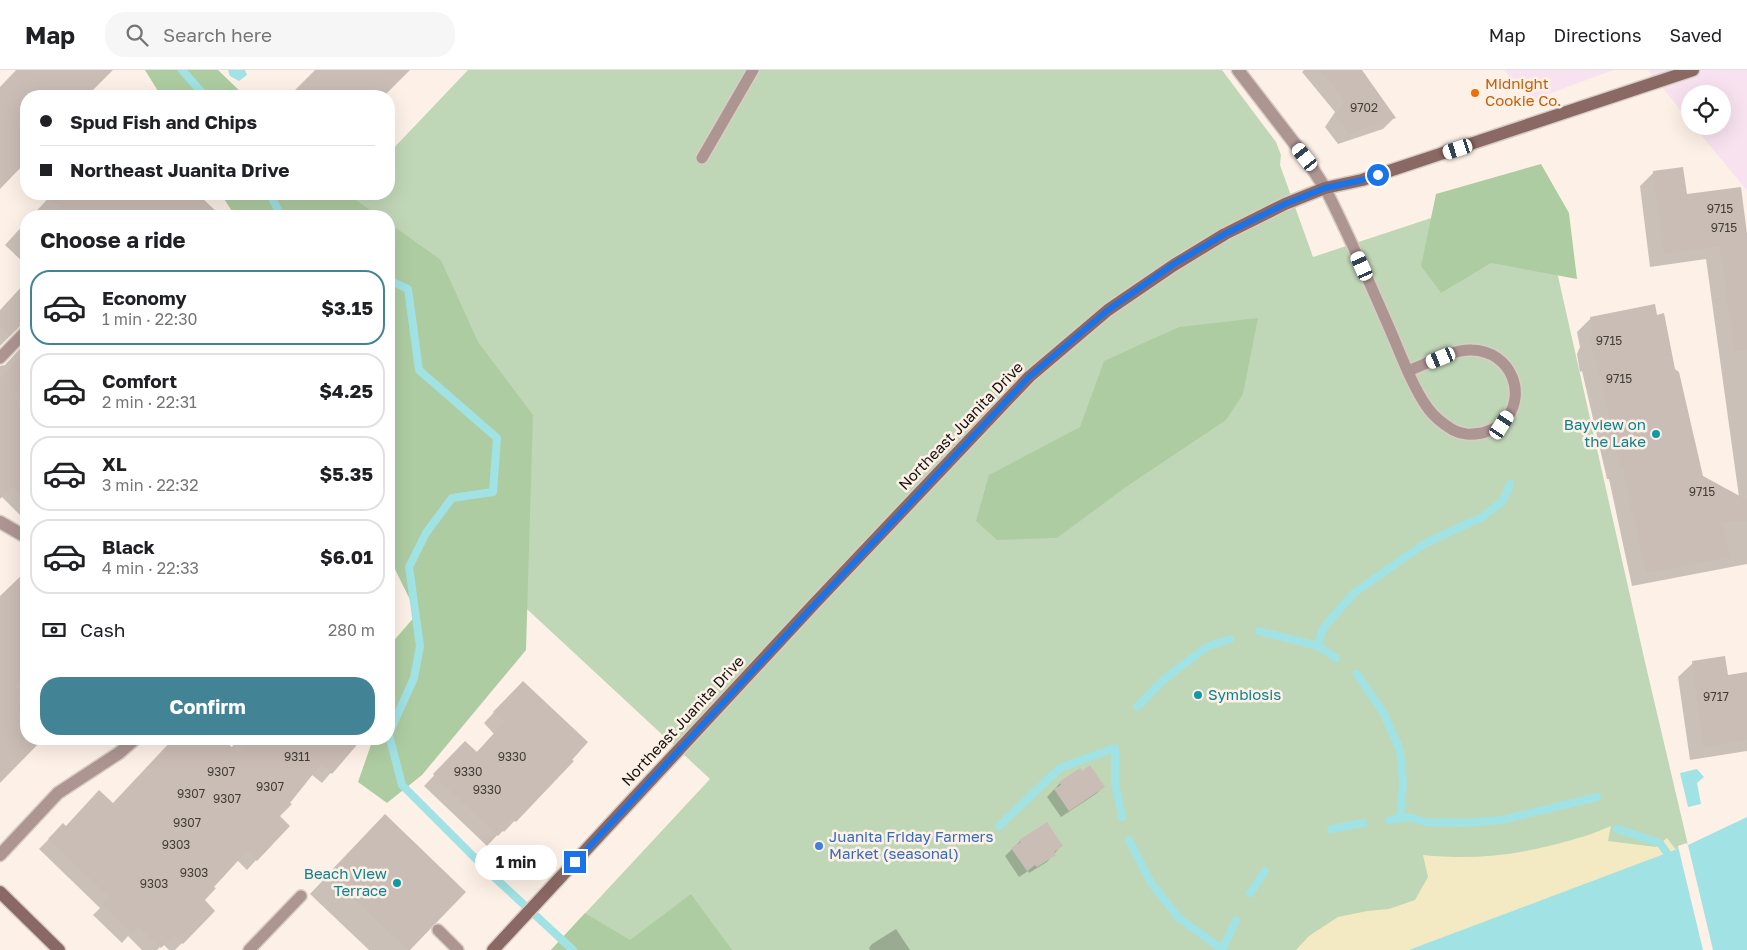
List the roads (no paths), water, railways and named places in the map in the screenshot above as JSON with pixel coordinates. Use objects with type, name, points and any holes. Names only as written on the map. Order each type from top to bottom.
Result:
[{"type":"main road","name":"Northeast Juanita Drive","points":[[492,950],[1029,377],[1108,310],[1174,264],[1225,234],[1285,204],[1325,188],[1362,180],[1670,74],[1693,70]]},
{"type":"main road","points":[[0,892],[59,950]]},
{"type":"street","points":[[1238,70],[1305,157],[1325,188]]},
{"type":"street","points":[[0,522],[20,534]]},
{"type":"street","points":[[0,855],[58,792],[119,753],[128,745]]},
{"type":"lane","points":[[702,158],[753,70]]},
{"type":"lane","points":[[1325,188],[1347,231],[1408,371],[1426,406],[1434,416],[1456,432],[1471,436],[1502,425],[1516,398],[1515,382],[1510,372],[1488,352],[1458,351],[1408,371]]},
{"type":"lane","points":[[0,358],[20,337]]},
{"type":"lane","points":[[249,950],[301,896]]},
{"type":"lane","points":[[438,930],[458,950]]},
{"type":"water","points":[[228,70],[245,70],[247,75],[239,81],[230,76]]},
{"type":"water","points":[[1697,769],[1704,777],[1697,783],[1701,804],[1688,807],[1680,773]]},
{"type":"water","points":[[1747,817],[1747,950],[1409,950],[1688,845]]},
{"type":"waterway","points":[[182,70],[200,90]]},
{"type":"waterway","points":[[273,200],[278,210]]},
{"type":"waterway","points":[[395,283],[408,289],[419,370],[497,438],[493,492],[452,498],[426,533],[409,567],[420,646],[414,678],[395,720]]},
{"type":"waterway","points":[[1318,646],[1322,630],[1354,593],[1424,544],[1482,517],[1503,501],[1510,484]]},
{"type":"waterway","points":[[1259,631],[1318,646],[1336,658]]},
{"type":"waterway","points":[[1137,707],[1161,682],[1207,647],[1230,639]]},
{"type":"waterway","points":[[1357,674],[1383,712],[1400,750],[1403,782],[1400,818]]},
{"type":"waterway","points":[[392,745],[402,785],[494,877],[573,950]]},
{"type":"waterway","points":[[999,826],[1060,768],[1115,748],[1115,782],[1122,817]]},
{"type":"waterway","points":[[1390,820],[1408,817],[1426,822],[1463,823],[1502,820],[1597,797]]},
{"type":"waterway","points":[[1331,829],[1363,823]]},
{"type":"waterway","points":[[1617,829],[1660,843],[1667,853]]},
{"type":"waterway","points":[[1129,840],[1151,883],[1179,918],[1223,950]]},
{"type":"waterway","points":[[1250,893],[1265,871]]},
{"type":"waterway","points":[[1222,950],[1236,920]]},
{"type":"place","name":"Midnight Cookie Co.","points":[[1475,93]]},
{"type":"place","name":"Bayview on the Lake","points":[[1656,434]]},
{"type":"place","name":"Symbiosis","points":[[1198,695]]},
{"type":"place","name":"Juanita Friday Farmers Market (seasonal)","points":[[819,846]]},
{"type":"place","name":"Beach View Terrace","points":[[397,883]]}]
